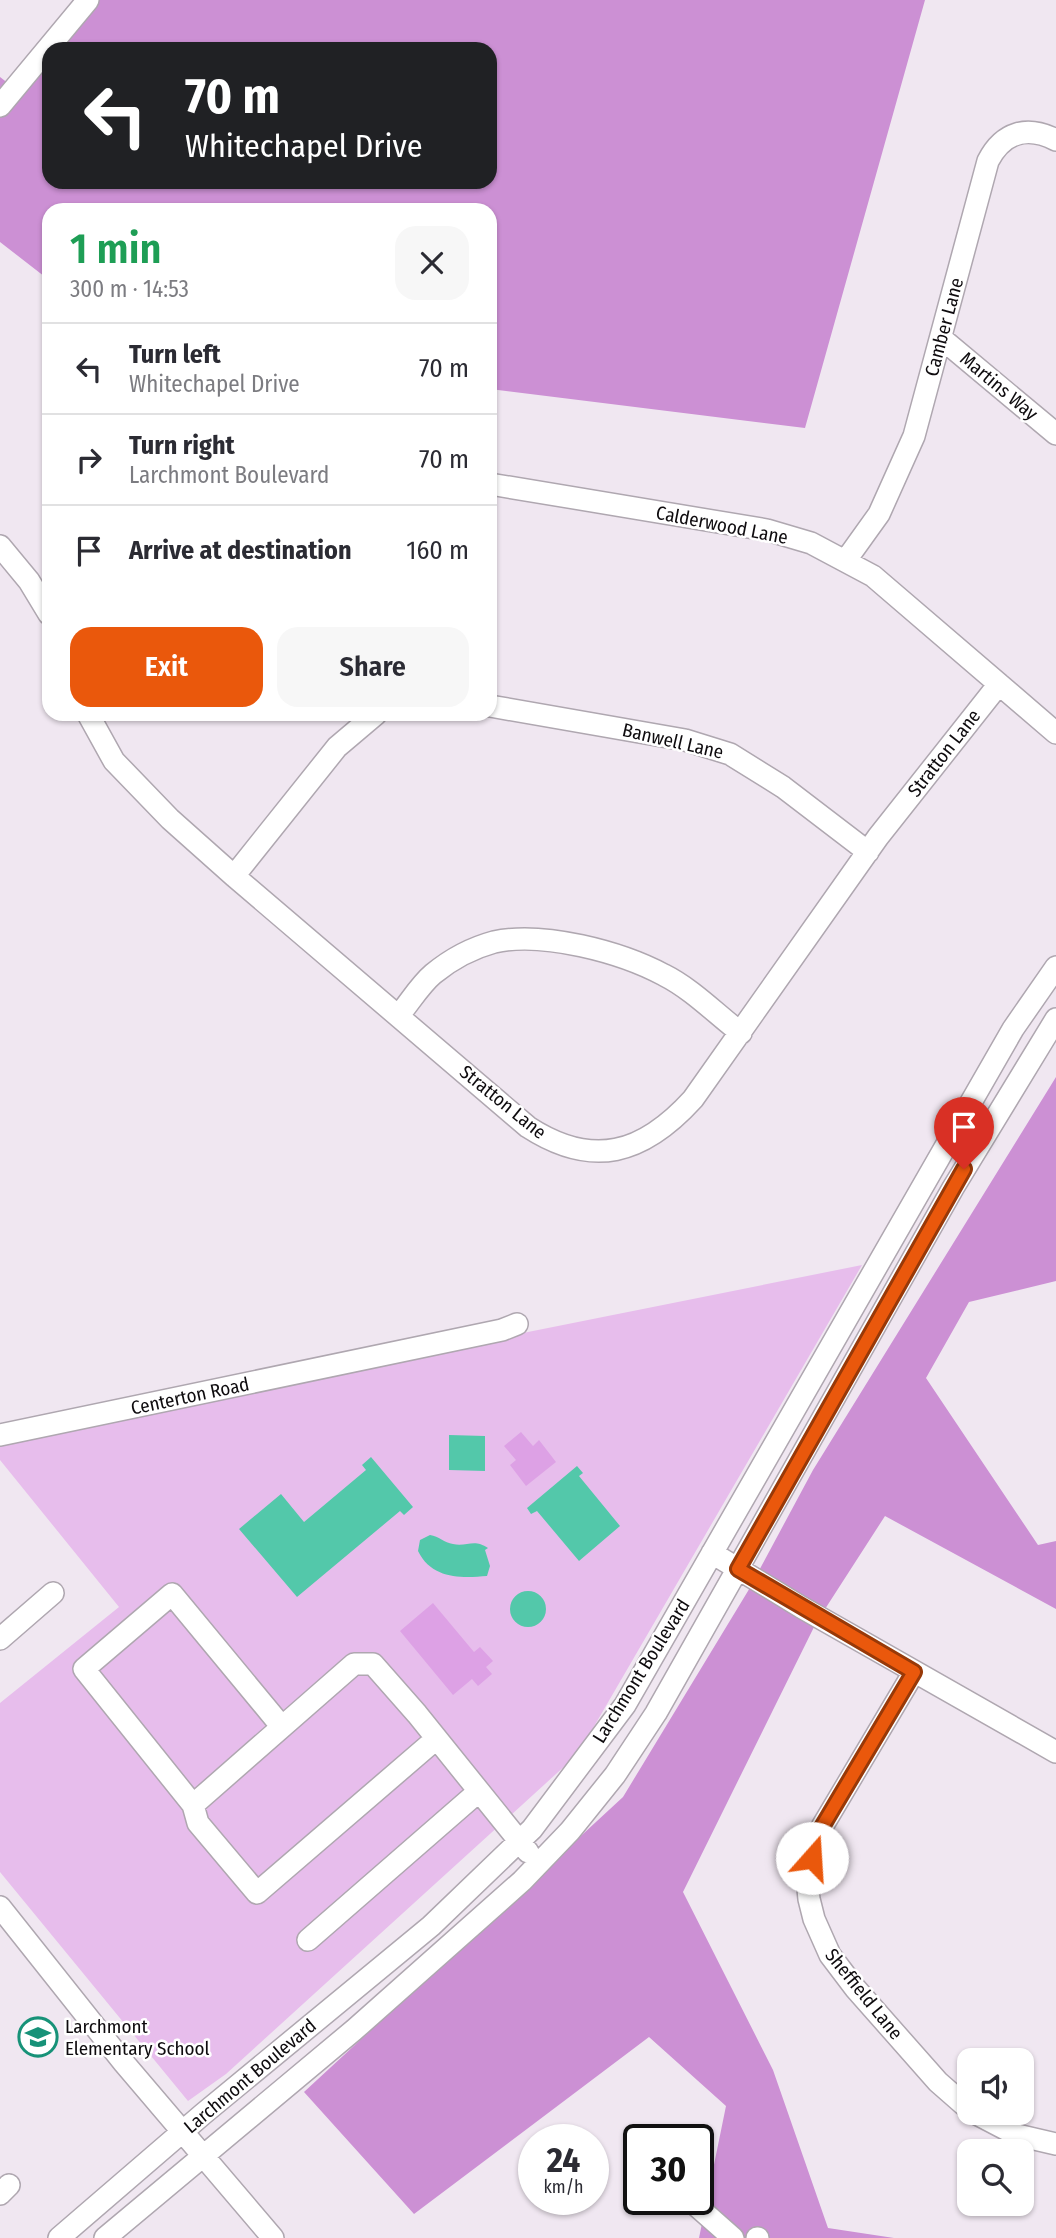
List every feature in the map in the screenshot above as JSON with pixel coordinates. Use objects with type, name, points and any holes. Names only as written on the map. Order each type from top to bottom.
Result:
[{"type":"street","points":[[53,42],[88,0]]},
{"type":"street","points":[[0,106],[42,55]]},
{"type":"street","name":"Camber Lane","points":[[846,560],[879,514],[914,436],[988,161],[995,147],[1005,138],[1020,132],[1036,132],[1056,140]]},
{"type":"street","name":"Martins Way","points":[[941,338],[1056,434]]},
{"type":"street","name":"Calderwood Lane","points":[[497,485],[767,530],[811,543],[873,576],[1056,733]]},
{"type":"street","points":[[0,546],[29,580],[42,602]]},
{"type":"street","name":"Stratton Lane","points":[[92,721],[114,761],[131,782],[234,876],[528,1127],[548,1140],[570,1149],[593,1153],[617,1150],[640,1142],[669,1123],[693,1099],[869,852],[999,684]]},
{"type":"street","name":"Banwell Lane","points":[[497,707],[685,740],[730,754],[783,787],[869,852]]},
{"type":"street","points":[[234,876],[337,747],[368,721]]},
{"type":"street","points":[[399,1015],[430,976],[454,959],[496,942],[524,939],[556,942],[636,962],[666,976],[741,1033]]},
{"type":"street","name":"Larchmont Boulevard","points":[[59,2238],[181,2132],[431,1926],[532,1829],[625,1705],[1013,1029],[1056,967]]},
{"type":"street","name":"Larchmont Boulevard","points":[[105,2238],[423,1970],[539,1864],[569,1831],[635,1744],[738,1569],[953,1188],[1056,1019]]},
{"type":"street","name":"Centerton Road","points":[[0,1434],[502,1330],[517,1324]]},
{"type":"street","points":[[712,1553],[1056,1752]]},
{"type":"street","points":[[0,1639],[53,1593]]},
{"type":"street","points":[[282,1727],[173,1594],[84,1669],[193,1805],[198,1823],[257,1893],[436,1739]]},
{"type":"street","points":[[193,1805],[355,1664],[373,1664],[539,1864]]},
{"type":"street","name":"Sheffield Lane","points":[[914,1672],[816,1837],[807,1878],[809,1899],[821,1937],[847,1977],[938,2082],[957,2099]]},
{"type":"street","points":[[309,1940],[478,1792]]},
{"type":"street","points":[[0,1907],[181,2132],[273,2238]]},
{"type":"street","name":"Sheffield Lane","points":[[998,2125],[1017,2135],[1056,2144]]},
{"type":"street","points":[[707,2215],[733,2238]]},
{"type":"shaded area","points":[[91,0],[925,0],[805,428],[497,390],[497,203],[42,203],[42,275],[0,242],[0,77],[13,87],[42,55],[42,189],[497,189],[497,42],[53,42]]},
{"type":"shaded area","points":[[1056,1077],[1056,1281],[969,1302],[926,1378],[1038,1545],[1056,1541],[1056,1609],[885,1516],[816,1623],[683,1892],[773,2070],[828,2228],[894,2238],[699,2238],[704,2215],[714,2215],[714,2165],[726,2106],[649,2037],[533,2124],[518,2124],[518,2136],[414,2214],[304,2092],[623,1797],[748,1591],[813,1470]]},
{"type":"shaded area","points":[[862,1265],[578,1754],[226,2074],[188,2101],[0,1872],[0,1703],[119,1607],[0,1460],[0,1438]]},
{"type":"shaded area","points":[[449,1435],[485,1436],[485,1471],[449,1470]]},
{"type":"shaded area","points":[[371,1457],[413,1507],[404,1515],[400,1511],[297,1597],[239,1529],[281,1494],[304,1522],[366,1470],[362,1465]]},
{"type":"shaded area","points":[[577,1466],[583,1473],[579,1476],[620,1526],[579,1561],[537,1511],[531,1514],[527,1508]]},
{"type":"shaded area","points":[[430,1535],[458,1545],[474,1543],[488,1548],[485,1550],[490,1566],[487,1576],[458,1577],[431,1567],[418,1551],[420,1540]]},
{"type":"shaded area","points":[[528,1591],[541,1596],[546,1609],[541,1622],[528,1627],[515,1622],[510,1609],[515,1596]]},
{"type":"building","points":[[521,1432],[533,1446],[539,1440],[556,1462],[526,1486],[510,1465],[516,1460],[504,1446]]},
{"type":"building","points":[[433,1603],[474,1652],[480,1647],[493,1661],[486,1667],[492,1674],[478,1686],[472,1679],[453,1695],[400,1631]]},
{"type":"place","name":"Larchmont Elementary School","points":[[38,2037]]},
{"type":"route","points":[[812,1858],[816,1837],[914,1672],[738,1569],[964,1169]]}]
